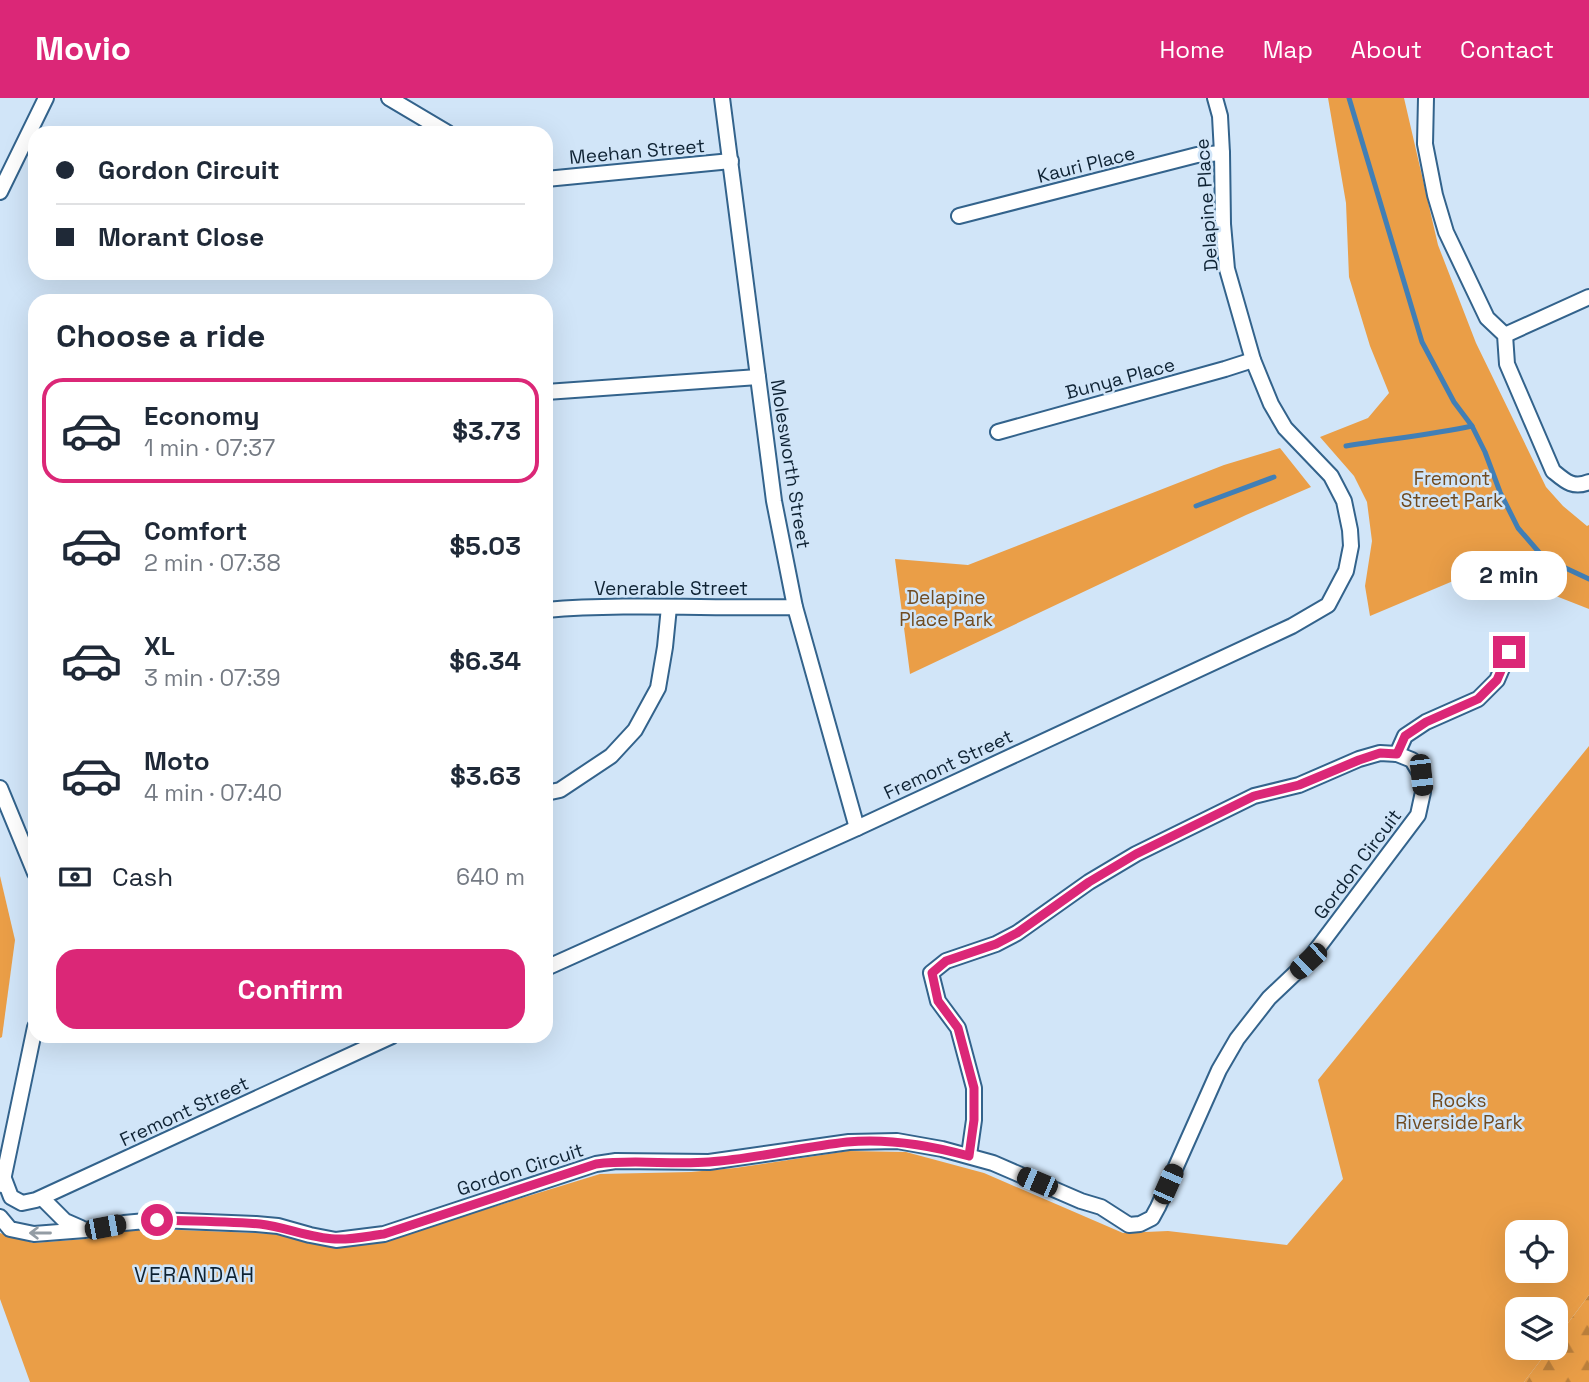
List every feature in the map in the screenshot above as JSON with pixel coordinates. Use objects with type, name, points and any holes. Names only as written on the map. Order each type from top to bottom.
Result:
[{"type":"street","points":[[32,126],[46,98]]},
{"type":"street","points":[[389,98],[436,126]]},
{"type":"street","name":"Molesworth Street","points":[[722,98],[774,501],[795,607],[857,828]]},
{"type":"street","name":"Delapine Place","points":[[1215,98],[1220,116],[1227,269],[1253,360],[1271,404],[1285,428],[1331,477],[1344,501],[1351,538],[1346,570]]},
{"type":"street","points":[[1426,98],[1425,144],[1435,195],[1446,232],[1487,317],[1505,335],[1507,363],[1553,471],[1573,485],[1589,482]]},
{"type":"street","points":[[0,192],[28,135]]},
{"type":"street","name":"Kauri Place","points":[[959,216],[1197,155],[1222,153]]},
{"type":"street","name":"Meehan Street","points":[[553,178],[731,162]]},
{"type":"street","points":[[1505,335],[1589,297]]},
{"type":"street","name":"Bunya Place","points":[[998,432],[1253,360]]},
{"type":"street","points":[[553,392],[758,377]]},
{"type":"street","name":"Fremont Street","points":[[553,965],[857,828],[1292,626],[1328,605],[1346,570]]},
{"type":"street","name":"Venerable Street","points":[[553,610],[589,607],[795,607]]},
{"type":"street","points":[[553,792],[560,790],[611,756],[635,730],[658,688],[669,607]]},
{"type":"street","points":[[969,1156],[974,1120],[974,1088],[958,1028],[938,1001],[932,973],[946,961],[996,944],[1017,933],[1089,882],[1136,854],[1254,796],[1299,785],[1380,753],[1397,754],[1405,736],[1426,722],[1478,699],[1497,680],[1509,652]]},
{"type":"street","name":"Gordon Circuit","points":[[0,1217],[10,1229],[34,1234],[157,1220],[278,1226],[336,1240],[384,1234],[596,1164],[616,1161],[709,1162],[849,1142],[897,1141],[942,1149],[993,1163],[1101,1207],[1129,1225],[1140,1224],[1152,1218],[1158,1207],[1219,1070],[1237,1039],[1269,998],[1308,961],[1418,815],[1423,792],[1421,775],[1412,760],[1397,754]]},
{"type":"street","points":[[0,788],[28,856]]},
{"type":"street","points":[[0,1194],[32,1043]]},
{"type":"street","name":"Fremont Street","points":[[41,1198],[375,1043]]},
{"type":"street","points":[[3,1176],[11,1197],[22,1203],[41,1198],[65,1221],[85,1230]]},
{"type":"green space","name":"Fremont Street Park","points":[[1328,98],[1404,98],[1438,245],[1476,343],[1546,487],[1563,506],[1589,525],[1589,609],[1484,568],[1370,616],[1365,586],[1372,541],[1367,502],[1354,476],[1320,437],[1368,418],[1389,393],[1370,346],[1349,277],[1346,203]]},
{"type":"green space","name":"Delapine Place Park","points":[[1280,448],[1311,487],[910,674],[895,559],[968,565],[1224,465]]},
{"type":"green space","name":"Rocks Riverside Park","points":[[1589,746],[1589,1295],[1568,1323],[1568,1297],[1505,1297],[1505,1360],[1541,1360],[1524,1382],[30,1382],[0,1299],[0,1233],[33,1243],[154,1229],[281,1234],[307,1243],[358,1245],[386,1240],[600,1174],[735,1168],[848,1151],[906,1152],[984,1173],[1123,1233],[1168,1231],[1287,1245],[1343,1179],[1318,1080]]},
{"type":"green space","points":[[0,876],[15,940],[0,1038]]},
{"type":"green space","points":[[1589,1295],[1589,1382],[1524,1382],[1541,1360],[1568,1360],[1568,1323]]},
{"type":"waterway","points":[[1349,98],[1422,342],[1454,402],[1472,426],[1518,528],[1544,558],[1589,579]]},
{"type":"waterway","points":[[1346,446],[1472,426]]},
{"type":"waterway","points":[[1196,506],[1274,477]]},
{"type":"district","name":"VERANDAH","points":[[195,1275]]},
{"type":"route","points":[[157,1220],[278,1226],[336,1240],[384,1234],[596,1164],[616,1161],[709,1162],[849,1142],[897,1141],[969,1156],[974,1120],[974,1088],[958,1028],[938,1001],[932,973],[946,961],[996,944],[1017,933],[1089,882],[1136,854],[1254,796],[1299,785],[1380,753],[1397,754],[1405,736],[1426,722],[1478,699],[1497,680],[1509,652]]}]
